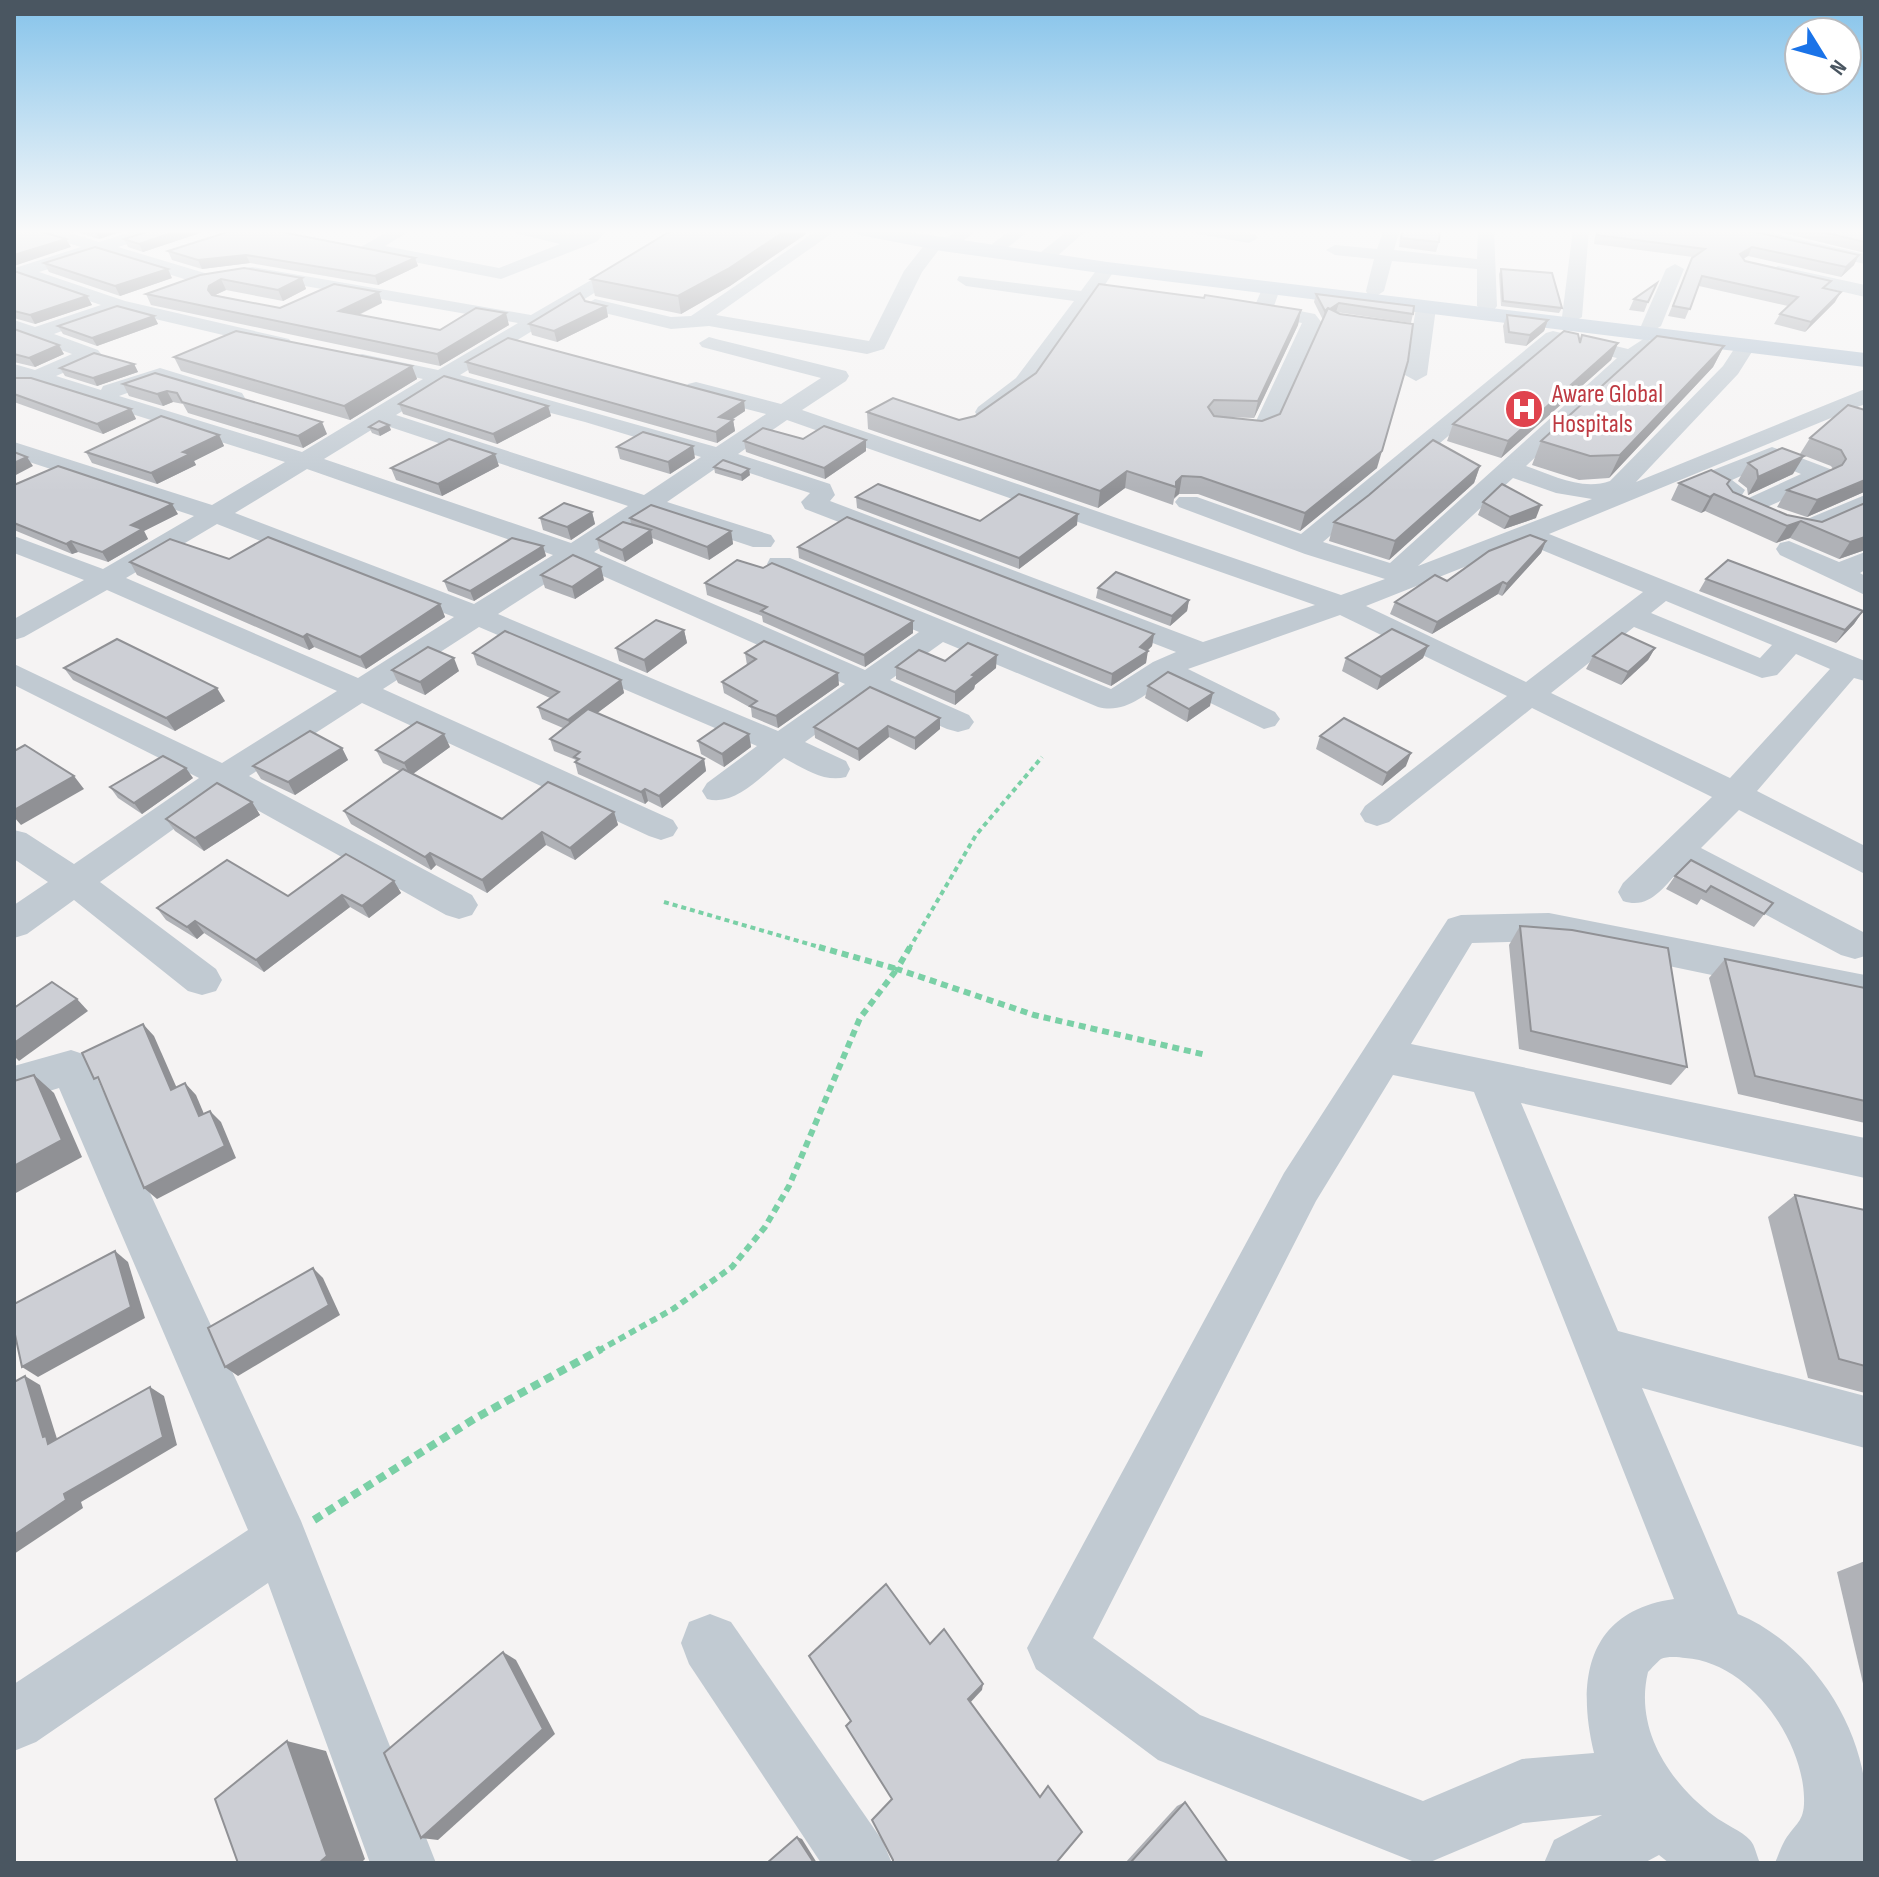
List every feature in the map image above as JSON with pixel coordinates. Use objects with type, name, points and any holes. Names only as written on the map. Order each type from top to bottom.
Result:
[{"type":"main road","points":[[1483,317],[1741,355],[1865,360]]},
{"type":"main road","points":[[1569,317],[1644,341],[1865,349]]},
{"type":"street","points":[[35,334],[85,317]]},
{"type":"street","points":[[169,317],[299,347]]},
{"type":"street","points":[[514,317],[533,320]]},
{"type":"street","points":[[14,631],[216,515],[539,317]]},
{"type":"street","points":[[14,924],[77,883],[224,777],[473,614],[574,553],[838,376],[609,317]]},
{"type":"street","points":[[644,317],[671,323],[698,319],[867,348],[877,345],[891,317]]},
{"type":"street","points":[[698,319],[702,317]]},
{"type":"street","points":[[965,426],[1024,383],[1072,317]]},
{"type":"street","points":[[1219,425],[1259,428],[1265,425],[1312,323],[1304,317]]},
{"type":"street","points":[[1416,375],[1425,317]]},
{"type":"street","points":[[1401,576],[1644,341],[1655,317]]},
{"type":"street","points":[[1336,321],[1423,333]]},
{"type":"street","points":[[14,326],[91,354],[21,377]]},
{"type":"street","points":[[504,337],[534,345]]},
{"type":"street","points":[[1308,545],[1308,541],[1553,337],[1644,341]]},
{"type":"street","points":[[1511,469],[1585,491],[1609,491],[1619,486],[1741,355]]},
{"type":"street","points":[[345,356],[445,376],[719,454],[821,489],[823,495],[814,504],[1202,652]]},
{"type":"street","points":[[97,396],[160,374],[262,406]]},
{"type":"street","points":[[21,377],[97,396],[304,460],[574,553],[958,722]]},
{"type":"street","points":[[668,381],[785,412],[1342,605],[1735,794],[1865,861]]},
{"type":"street","points":[[133,431],[217,393]]},
{"type":"street","points":[[378,416],[646,503],[771,552],[1104,700],[1117,699],[1164,668],[1202,652],[1342,605],[1401,576],[1526,534],[1856,406]]},
{"type":"street","points":[[322,423],[352,431]]},
{"type":"street","points":[[14,449],[216,515],[473,614],[834,769]]},
{"type":"street","points":[[38,477],[91,451]]},
{"type":"street","points":[[1724,496],[1733,490],[1713,478],[1772,454],[1821,474],[1749,507]]},
{"type":"street","points":[[1677,475],[1749,507],[1839,572],[1865,587]]},
{"type":"street","points":[[1188,502],[1401,576]]},
{"type":"street","points":[[1783,531],[1810,528],[1865,503]]},
{"type":"street","points":[[1822,523],[1865,542]]},
{"type":"street","points":[[1526,534],[1788,645]]},
{"type":"street","points":[[14,544],[108,578],[361,689],[661,828]]},
{"type":"street","points":[[1839,572],[1865,560]]},
{"type":"street","points":[[1377,814],[1663,590]]},
{"type":"street","points":[[1636,892],[1857,669],[1699,613]]},
{"type":"street","points":[[1631,615],[1762,669],[1766,669],[1788,645]]},
{"type":"street","points":[[728,784],[942,629]]},
{"type":"street","points":[[1164,668],[1264,719]]},
{"type":"street","points":[[14,673],[224,777],[459,905]]},
{"type":"street","points":[[14,842],[77,883],[202,980]]},
{"type":"street","points":[[1677,851],[1855,945]]},
{"type":"street","points":[[1652,1799],[1522,1791],[1423,1833],[1180,1738],[1057,1648],[1300,1187],[1461,929],[1549,927],[1865,991]]},
{"type":"street","points":[[1381,1055],[1865,1158]]},
{"type":"street","points":[[14,1084],[71,1067],[281,1541],[403,1863]]},
{"type":"street","points":[[1490,1079],[1717,1634]]},
{"type":"street","points":[[1602,1352],[1865,1422]]},
{"type":"street","points":[[14,1720],[281,1541]]},
{"type":"street","points":[[1727,1863],[1699,1848],[1652,1799],[1621,1740],[1615,1702],[1619,1669],[1633,1645],[1656,1630],[1685,1626],[1717,1634],[1749,1650],[1780,1677],[1806,1709],[1825,1746],[1835,1784],[1832,1858]]},
{"type":"street","points":[[710,1643],[859,1863]]},
{"type":"street","points":[[1577,1863],[1652,1799]]},
{"type":"path","points":[[281,1541],[474,1419],[673,1309],[732,1267],[765,1227],[789,1186],[860,1018],[897,969],[976,835],[1042,757]]},
{"type":"path","points":[[664,902],[897,969],[1034,1015],[1206,1055]]},
{"type":"building","points":[[86,317],[152,317],[92,338],[58,326]]},
{"type":"building","points":[[256,317],[369,317],[440,330],[462,317],[500,317],[437,354]]},
{"type":"building","points":[[541,317],[584,317],[554,331],[529,324]]},
{"type":"building","points":[[1076,317],[1298,317],[1258,401],[1214,400],[1208,407],[1214,416],[1262,421],[1280,414],[1324,317],[1359,317],[1413,324],[1408,361],[1382,451],[1305,513],[1201,477],[1182,476],[1176,487],[1127,471],[1100,491],[867,412],[893,398],[959,420],[975,416],[1036,373]]},
{"type":"building","points":[[1507,317],[1548,320],[1530,335],[1509,332]]},
{"type":"building","points":[[1790,317],[1816,317],[1811,322]]},
{"type":"building","points":[[14,329],[59,345],[29,358],[14,354]]},
{"type":"building","points":[[236,331],[412,366],[344,406],[174,357]]},
{"type":"building","points":[[1564,331],[1578,334],[1580,343],[1582,335],[1618,343],[1508,441],[1453,424]]},
{"type":"building","points":[[1657,336],[1724,346],[1620,455],[1590,456],[1541,441]]},
{"type":"building","points":[[508,338],[744,401],[719,417],[733,420],[716,432],[466,362]]},
{"type":"building","points":[[94,353],[134,364],[93,378],[60,368]]},
{"type":"building","points":[[155,373],[322,422],[298,436],[182,402],[177,393],[167,391],[157,394],[123,384]]},
{"type":"building","points":[[444,376],[548,406],[493,434],[399,404]]},
{"type":"building","points":[[14,378],[31,378],[131,409],[97,424],[14,394]]},
{"type":"building","points":[[1848,405],[1865,410],[1865,480],[1817,500],[1787,490],[1842,465],[1846,459],[1841,450],[1810,438]]},
{"type":"building","points":[[161,416],[219,435],[183,452],[190,454],[151,473],[86,452]]},
{"type":"building","points":[[379,421],[389,425],[378,430],[369,427]]},
{"type":"building","points":[[824,426],[866,440],[824,468],[744,441],[763,428],[803,439]]},
{"type":"building","points":[[643,432],[693,446],[668,462],[617,447]]},
{"type":"building","points":[[449,439],[495,454],[438,484],[391,468]]},
{"type":"building","points":[[1433,440],[1480,466],[1395,541],[1334,522],[1369,495]]},
{"type":"building","points":[[1782,448],[1804,456],[1758,477],[1757,470],[1748,463]]},
{"type":"building","points":[[14,452],[27,457],[14,463]]},
{"type":"building","points":[[723,460],[749,469],[741,475],[714,467]]},
{"type":"building","points":[[58,466],[172,504],[131,525],[142,529],[102,552],[71,541],[66,544],[14,523],[14,485]]},
{"type":"building","points":[[1711,470],[1730,480],[1727,484],[1733,492],[1787,515],[1822,522],[1865,503],[1865,537],[1850,542],[1801,521],[1787,526],[1714,494],[1710,497],[1679,483]]},
{"type":"building","points":[[878,484],[980,521],[1019,494],[1078,514],[1019,558],[856,497]]},
{"type":"building","points":[[1502,484],[1541,505],[1510,517],[1483,502]]},
{"type":"building","points":[[564,503],[592,512],[567,527],[540,518]]},
{"type":"building","points":[[651,505],[731,531],[707,547],[630,518]]},
{"type":"building","points":[[847,517],[1154,634],[1140,647],[1148,651],[1112,674],[798,547]]},
{"type":"building","points":[[623,522],[651,530],[622,550],[597,539]]},
{"type":"building","points":[[1530,535],[1546,541],[1507,584],[1503,582],[1437,622],[1395,602],[1435,575],[1447,581],[1489,551]]},
{"type":"building","points":[[268,537],[440,604],[360,657],[307,634],[303,637],[130,562],[170,539],[229,559]]},
{"type":"building","points":[[512,538],[543,546],[470,591],[444,581]]},
{"type":"building","points":[[573,555],[601,567],[572,587],[541,575]]},
{"type":"building","points":[[737,560],[763,568],[772,563],[913,621],[864,655],[761,611],[767,607],[705,583]]},
{"type":"building","points":[[1728,560],[1863,611],[1845,630],[1706,579]]},
{"type":"building","points":[[1116,572],[1189,600],[1172,616],[1098,588]]},
{"type":"building","points":[[656,620],[684,630],[644,660],[616,648]]},
{"type":"building","points":[[1392,629],[1428,646],[1381,677],[1346,658]]},
{"type":"building","points":[[505,631],[621,680],[568,720],[538,707],[559,692],[473,653]]},
{"type":"building","points":[[1622,633],[1655,648],[1628,672],[1593,656]]},
{"type":"building","points":[[117,639],[217,688],[166,718],[64,668]]},
{"type":"building","points":[[764,641],[838,673],[776,716],[750,706],[757,701],[722,682],[756,659],[745,653]]},
{"type":"building","points":[[968,643],[997,655],[955,692],[896,667],[919,650],[945,661]]},
{"type":"building","points":[[428,647],[454,658],[420,682],[392,670]]},
{"type":"building","points":[[1168,672],[1213,693],[1189,709],[1148,686]]},
{"type":"building","points":[[870,687],[940,718],[915,738],[888,726],[858,749],[814,727]]},
{"type":"building","points":[[588,709],[704,759],[659,796],[645,789],[641,792],[575,762],[579,759],[574,757],[580,752],[550,739]]},
{"type":"building","points":[[1344,718],[1411,753],[1387,773],[1320,736]]},
{"type":"building","points":[[417,722],[444,734],[404,763],[376,750]]},
{"type":"building","points":[[724,723],[749,734],[722,754],[698,741]]},
{"type":"building","points":[[310,731],[342,748],[288,782],[253,766]]},
{"type":"building","points":[[25,745],[74,776],[14,810],[14,751]]},
{"type":"building","points":[[163,756],[186,768],[134,803],[110,787]]},
{"type":"building","points":[[403,769],[502,819],[548,782],[614,812],[570,848],[542,832],[482,880],[430,853],[425,857],[344,811]]},
{"type":"building","points":[[217,783],[252,802],[195,838],[166,819]]},
{"type":"building","points":[[346,854],[394,881],[362,906],[342,895],[256,960],[195,921],[187,927],[157,908],[227,860],[288,896]]},
{"type":"building","points":[[1691,860],[1773,903],[1764,914],[1711,886],[1706,892],[1675,876]]},
{"type":"building","points":[[1520,926],[1572,930],[1668,948],[1687,1067],[1531,1031]]},
{"type":"building","points":[[1725,959],[1865,988],[1865,1101],[1755,1076]]},
{"type":"building","points":[[52,982],[77,999],[14,1043],[14,1008]]},
{"type":"building","points":[[143,1024],[171,1090],[185,1083],[199,1116],[210,1111],[225,1146],[144,1188],[98,1077],[94,1079],[82,1053]]},
{"type":"building","points":[[34,1075],[62,1140],[14,1166],[14,1081]]},
{"type":"building","points":[[1795,1195],[1865,1210],[1865,1366],[1839,1359]]},
{"type":"building","points":[[115,1251],[131,1307],[22,1367],[14,1330],[14,1304]]},
{"type":"building","points":[[313,1268],[329,1305],[225,1367],[208,1328]]},
{"type":"building","points":[[25,1376],[43,1437],[46,1436],[48,1444],[150,1387],[163,1437],[64,1494],[66,1500],[14,1535],[14,1382]]},
{"type":"building","points":[[886,1584],[930,1644],[944,1629],[983,1684],[968,1699],[1040,1797],[1048,1786],[1082,1832],[1056,1863],[893,1863],[872,1820],[892,1799],[846,1726],[851,1721],[809,1656]]},
{"type":"building","points":[[503,1652],[543,1729],[421,1838],[384,1753]]},
{"type":"building","points":[[287,1741],[327,1856],[319,1863],[238,1863],[215,1799]]},
{"type":"building","points":[[1185,1802],[1228,1863],[1130,1863]]},
{"type":"building","points":[[797,1837],[814,1863],[767,1863]]},
{"type":"place","name":"Aware Global Hospitals","points":[[1524,409]]}]
